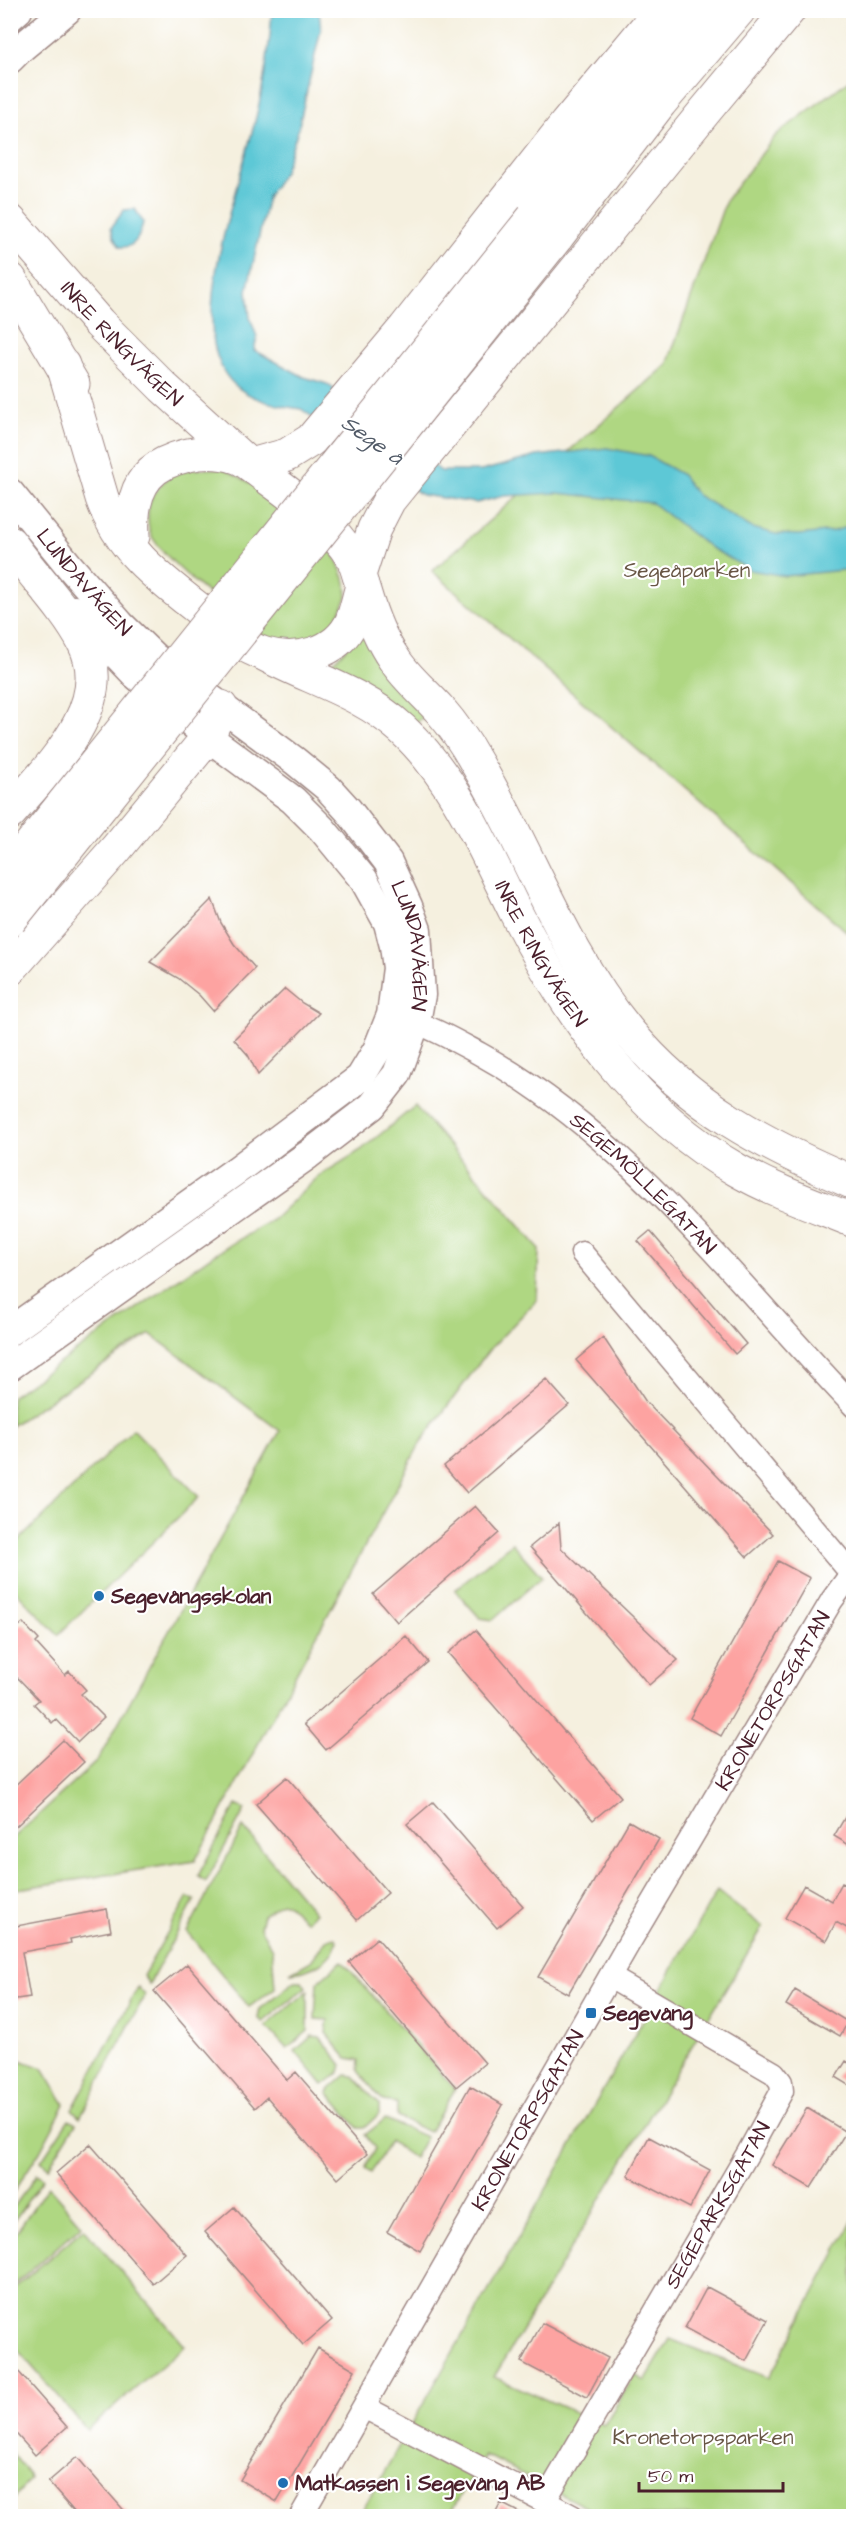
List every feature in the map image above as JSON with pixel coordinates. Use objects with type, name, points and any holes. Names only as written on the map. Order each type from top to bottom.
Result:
[{"type":"highway","points":[[246,462],[287,455],[311,440],[405,328],[566,124],[661,10]]},
{"type":"highway","points":[[10,920],[545,228],[642,76],[699,10]]},
{"type":"highway","points":[[10,870],[545,228],[660,103],[739,10]]},
{"type":"highway","points":[[63,365],[108,517],[120,538],[150,568],[219,625],[264,654],[294,657],[310,655],[326,649],[341,637],[351,623],[374,529],[389,500],[789,10]]},
{"type":"highway","name":"INRE RINGVÄGEN","points":[[10,221],[99,323],[163,387],[246,462]]},
{"type":"highway","name":"INRE RINGVÄGEN","points":[[10,279],[63,365]]},
{"type":"highway","points":[[63,365],[88,413],[133,536],[150,568]]},
{"type":"highway","points":[[133,536],[133,507],[136,492],[160,466],[181,456],[201,452],[219,453],[246,462],[310,511],[332,532],[353,560],[360,580]]},
{"type":"highway","points":[[10,543],[73,625],[90,658],[91,676],[90,696],[83,719],[67,745],[10,813]]},
{"type":"highway","name":"INRE RINGVÄGEN","points":[[360,580],[381,636],[395,661],[440,710],[472,755],[575,954],[601,997],[628,1032],[655,1061],[714,1111],[753,1137],[854,1183]]},
{"type":"highway","name":"INRE RINGVÄGEN","points":[[264,654],[288,667],[338,686],[370,705],[401,728],[425,752],[453,792],[562,996],[586,1031],[639,1094],[673,1124],[738,1171],[854,1221]]},
{"type":"highway","points":[[10,969],[116,849],[208,736],[222,707]]},
{"type":"main road","points":[[10,17],[18,10]]},
{"type":"main road","points":[[10,59],[67,10]]},
{"type":"main road","name":"LUNDAVÄGEN","points":[[10,493],[121,625],[154,657],[328,788],[348,810],[388,862],[401,888],[417,930],[421,995],[377,1050],[360,1078],[237,1170],[10,1331]]},
{"type":"main road","name":"LUNDAVÄGEN","points":[[10,530],[68,603],[136,675],[208,736],[293,800],[322,829],[364,880],[388,923],[394,946],[404,1019],[397,1074],[372,1106],[308,1155],[10,1366]]},
{"type":"street","name":"SEGEMÖLLEGATAN","points":[[404,1019],[443,1033],[495,1062],[578,1119],[625,1161],[666,1203],[854,1406]]},
{"type":"street","name":"KRONETORPSGATAN","points":[[301,2517],[610,1977],[832,1600],[852,1571],[582,1253]]},
{"type":"street","name":"SEGEPARKSGATAN","points":[[544,2502],[754,2144],[782,2091],[781,2082],[774,2073],[610,1977]]},
{"type":"street","points":[[364,2407],[572,2517]]},
{"type":"green space","name":"Segeåparken","points":[[853,77],[853,937],[432,571],[667,365],[726,200],[776,135]]},
{"type":"green space","points":[[223,468],[254,485],[335,556],[346,583],[347,597],[331,631],[307,641],[292,644],[265,637],[235,616],[198,585],[154,540],[149,529],[148,510],[157,489],[176,470]]},
{"type":"green space","points":[[362,632],[425,715],[413,726],[328,667]]},
{"type":"green space","points":[[415,1106],[539,1248],[537,1300],[489,1350],[421,1442],[195,1861],[11,1890],[11,1840],[97,1761],[280,1431],[150,1334],[11,1426],[11,1397],[210,1257],[274,1219],[319,1176],[361,1150]]},
{"type":"green space","points":[[133,1429],[199,1497],[58,1635],[11,1586],[11,1548]]},
{"type":"green space","points":[[512,1543],[542,1577],[493,1620],[480,1618],[455,1590]]},
{"type":"green space","points":[[236,1805],[245,1809],[206,1882],[198,1876]]},
{"type":"green space","points":[[243,1827],[315,1913],[305,1921],[288,1905],[281,1903],[263,1915],[260,1927],[272,1949],[275,1988],[249,2007],[187,1932]]},
{"type":"green space","name":"Kronetorpsparken","points":[[717,1891],[763,1927],[494,2377],[604,2425],[635,2375],[645,2381],[670,2339],[769,2378],[853,2220],[853,2516],[603,2516],[485,2455],[448,2516],[359,2516]]},
{"type":"green space","points":[[187,1898],[195,1900],[149,1984],[143,1976]]},
{"type":"green space","points":[[334,1937],[337,1940],[335,1947],[326,1959],[312,1968],[290,1973],[311,1961],[326,1940]]},
{"type":"green space","points":[[342,1961],[455,2089],[429,2132],[397,2117],[397,2103],[383,2101],[358,2071],[359,2060],[347,2058],[326,2033],[328,2020],[315,2019],[317,1982]]},
{"type":"green space","points":[[295,1981],[302,1981],[306,1987],[263,2022],[258,2018],[260,2009]]},
{"type":"green space","points":[[138,1987],[145,1995],[80,2118],[72,2110]]},
{"type":"green space","points":[[308,1991],[308,2031],[287,2049],[266,2026]]},
{"type":"green space","points":[[312,2036],[320,2037],[342,2065],[340,2072],[323,2085],[295,2051]]},
{"type":"green space","points":[[11,2057],[43,2068],[65,2104],[40,2151],[11,2196]]},
{"type":"green space","points":[[346,2075],[353,2076],[379,2104],[379,2114],[364,2128],[358,2128],[328,2093]]},
{"type":"green space","points":[[69,2119],[76,2123],[48,2168],[41,2161]]},
{"type":"green space","points":[[385,2119],[426,2137],[414,2158],[390,2141],[371,2173],[365,2169],[375,2148],[365,2135]]},
{"type":"green space","points":[[37,2174],[43,2179],[11,2225],[11,2211]]},
{"type":"green space","points":[[48,2186],[82,2225],[11,2288],[11,2240]]},
{"type":"green space","points":[[84,2228],[185,2346],[87,2430],[10,2341],[11,2291]]},
{"type":"green space","points":[[11,2452],[29,2474],[30,2479],[11,2502]]},
{"type":"water","name":"Sege å","points":[[272,11],[319,11],[321,29],[298,130],[284,172],[268,196],[247,291],[250,318],[257,337],[254,350],[304,377],[327,384],[441,471],[481,471],[537,456],[607,448],[649,456],[681,474],[697,495],[752,528],[776,534],[799,535],[834,531],[853,525],[853,569],[785,576],[750,570],[711,548],[652,503],[557,493],[504,496],[476,503],[422,495],[301,409],[255,398],[235,385],[221,366],[213,340],[212,309],[223,239],[261,97]]},
{"type":"water","points":[[135,209],[143,222],[140,232],[134,243],[120,247],[111,228],[124,210]]},
{"type":"building","points":[[212,899],[221,923],[234,944],[255,968],[213,1011],[199,995],[178,978],[150,962]]},
{"type":"building","points":[[285,989],[319,1013],[258,1075],[248,1055],[234,1039]]},
{"type":"building","points":[[650,1231],[746,1344],[735,1354],[638,1241]]},
{"type":"building","points":[[603,1337],[646,1402],[773,1534],[747,1557],[576,1360]]},
{"type":"building","points":[[546,1379],[569,1405],[467,1493],[444,1466]]},
{"type":"building","points":[[475,1506],[499,1533],[397,1622],[373,1594]]},
{"type":"building","points":[[559,1523],[561,1548],[678,1660],[649,1685],[530,1547]]},
{"type":"building","points":[[778,1561],[810,1578],[721,1736],[690,1718]]},
{"type":"building","points":[[10,1617],[19,1626],[23,1623],[39,1640],[36,1643],[65,1675],[69,1671],[86,1690],[81,1694],[104,1717],[78,1742],[56,1719],[52,1723],[34,1704],[39,1700],[18,1678],[10,1685]]},
{"type":"building","points":[[476,1630],[621,1797],[593,1820],[448,1653]]},
{"type":"building","points":[[406,1636],[428,1662],[326,1750],[304,1724]]},
{"type":"building","points":[[63,1740],[84,1762],[10,1832],[10,1790]]},
{"type":"building","points":[[287,1777],[388,1893],[357,1920],[256,1804]]},
{"type":"building","points":[[433,1802],[523,1906],[497,1928],[407,1824]]},
{"type":"building","points":[[854,1802],[854,1848],[834,1836]]},
{"type":"building","points":[[629,1821],[659,1839],[568,1994],[538,1977]]},
{"type":"building","points":[[842,1883],[854,1889],[854,1932],[836,1922],[826,1941],[785,1918],[804,1885],[832,1901]]},
{"type":"building","points":[[107,1909],[111,1931],[70,1939],[71,1943],[22,1952],[30,1997],[10,2000],[10,1922],[16,1921],[17,1926]]},
{"type":"building","points":[[377,1938],[485,2063],[456,2087],[349,1962]]},
{"type":"building","points":[[187,1964],[287,2080],[296,2072],[367,2154],[338,2179],[267,2097],[255,2108],[154,1991]]},
{"type":"building","points":[[795,1990],[848,2022],[840,2036],[786,2005]]},
{"type":"building","points":[[846,2061],[854,2066],[854,2088],[836,2077]]},
{"type":"building","points":[[470,2086],[503,2105],[420,2251],[387,2232]]},
{"type":"building","points":[[807,2108],[846,2132],[811,2188],[772,2165]]},
{"type":"building","points":[[649,2137],[710,2170],[690,2208],[628,2176]]},
{"type":"building","points":[[90,2144],[187,2255],[153,2284],[56,2173]]},
{"type":"building","points":[[234,2207],[332,2320],[303,2345],[205,2232]]},
{"type":"building","points":[[707,2287],[768,2320],[746,2361],[685,2328]]},
{"type":"building","points":[[542,2323],[608,2358],[587,2397],[521,2362]]},
{"type":"building","points":[[318,2348],[355,2370],[277,2502],[240,2480]]},
{"type":"building","points":[[10,2362],[67,2427],[35,2455],[10,2427]]},
{"type":"building","points":[[77,2457],[129,2516],[78,2516],[48,2482]]},
{"type":"building","points":[[501,2503],[526,2516],[494,2516]]},
{"type":"place","name":"Segevångsskolan","points":[[99,1596]]},
{"type":"place","name":"Segevång","points":[[591,2013]]},
{"type":"place","name":"Matkassen i Segevång AB","points":[[283,2483]]}]
